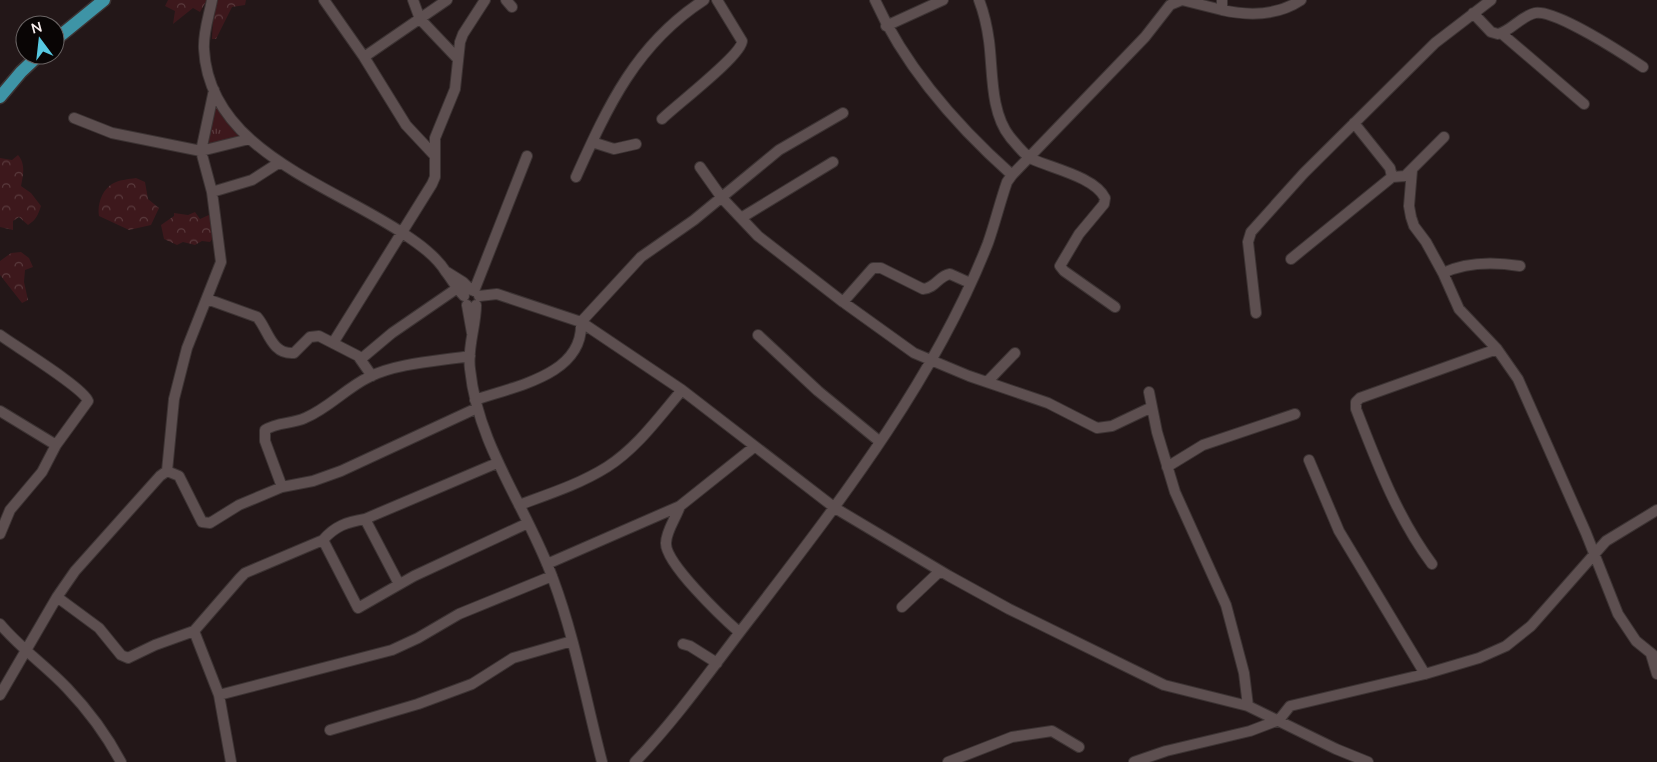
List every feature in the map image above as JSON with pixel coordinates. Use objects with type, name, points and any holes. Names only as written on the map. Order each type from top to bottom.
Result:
[{"type":"main road","points":[[65,31],[98,1]]},
{"type":"main road","points":[[0,97],[28,65]]},
{"type":"street","points":[[212,0],[204,46],[205,64],[214,90],[227,114],[249,140],[280,162],[402,232],[425,250],[446,272],[456,289],[472,297],[497,294],[581,322],[682,390],[834,508],[940,571],[1017,613],[1164,685],[1248,706],[1336,749],[1368,762]]},
{"type":"street","points":[[324,0],[364,56],[406,125],[435,156]]},
{"type":"street","points":[[412,0],[420,19],[458,59]]},
{"type":"street","points":[[364,56],[447,0]]},
{"type":"street","points":[[333,343],[432,184],[435,177],[435,138],[455,89],[463,34],[485,0]]},
{"type":"street","points":[[576,177],[608,106],[647,50],[671,24],[704,0]]},
{"type":"street","points":[[662,119],[721,68],[741,48],[742,41],[717,0]]},
{"type":"street","points":[[874,0],[886,26],[942,104],[1012,175]]},
{"type":"street","points":[[886,26],[943,0]]},
{"type":"street","points":[[979,0],[985,16],[997,107],[1009,136],[1030,158],[1076,176],[1103,194],[1104,204],[1079,234],[1060,266],[1064,272],[1115,307]]},
{"type":"street","points":[[635,762],[661,734],[717,663],[834,508],[879,441],[931,360],[970,283],[987,244],[1007,182],[1012,175],[1030,158],[1084,98],[1145,37],[1170,5],[1182,0],[1268,14],[1280,11],[1301,0]]},
{"type":"street","points":[[1256,313],[1248,253],[1249,237],[1304,173],[1435,43],[1491,0]]},
{"type":"street","points":[[1473,13],[1491,32],[1501,33],[1584,104]]},
{"type":"street","points":[[1501,33],[1529,16],[1540,13],[1589,34],[1643,67]]},
{"type":"street","points":[[0,695],[57,597],[75,571],[160,476],[167,471],[174,398],[187,348],[221,262],[212,192],[201,151],[214,90]]},
{"type":"street","points":[[167,471],[179,476],[202,522],[206,524],[216,521],[239,505],[282,487],[313,481],[341,471],[476,404],[562,366],[581,338],[581,322],[641,258],[722,198],[779,150],[844,113]]},
{"type":"street","points":[[74,118],[112,133],[201,151],[249,140]]},
{"type":"street","points":[[1354,123],[1390,168],[1392,177]]},
{"type":"street","points":[[1291,260],[1392,177],[1405,176],[1444,137]]},
{"type":"street","points":[[592,142],[614,149],[636,144]]},
{"type":"street","points":[[527,156],[472,297],[470,356],[476,404],[497,463],[528,523],[552,576],[572,641],[602,762]]},
{"type":"street","points":[[212,192],[252,180],[280,162]]},
{"type":"street","points":[[741,218],[833,162]]},
{"type":"street","points":[[700,167],[722,198],[781,256],[905,348],[987,382],[1048,404],[1097,428],[1112,426],[1152,407]]},
{"type":"street","points":[[1412,170],[1409,206],[1410,217],[1414,226],[1426,242],[1443,273],[1459,309],[1497,349],[1518,379],[1618,614],[1636,641],[1654,656],[1657,674]]},
{"type":"street","points":[[1443,273],[1451,269],[1483,264],[1520,266]]},
{"type":"street","points":[[843,302],[874,268],[881,268],[923,289],[934,286],[946,274],[954,275],[970,283]]},
{"type":"street","points":[[446,272],[463,282],[472,297]]},
{"type":"street","points":[[361,359],[399,328],[456,289]]},
{"type":"street","points":[[207,299],[257,317],[273,345],[288,353],[294,353],[310,337],[319,336],[361,359],[372,376]]},
{"type":"street","points":[[0,335],[86,396],[88,401],[56,445],[42,472],[10,510],[0,534]]},
{"type":"street","points":[[758,335],[818,391],[879,441]]},
{"type":"street","points":[[1432,564],[1409,530],[1390,495],[1372,451],[1356,402],[1360,398],[1497,349]]},
{"type":"street","points":[[987,382],[1015,353]]},
{"type":"street","points":[[282,487],[265,441],[265,430],[271,426],[295,422],[317,412],[372,376],[389,370],[470,356]]},
{"type":"street","points":[[519,505],[556,491],[608,466],[638,441],[682,390]]},
{"type":"street","points":[[1148,392],[1175,492],[1226,605],[1244,673],[1248,706]]},
{"type":"street","points":[[0,412],[56,445]]},
{"type":"street","points":[[1167,468],[1203,445],[1295,414]]},
{"type":"street","points":[[547,564],[680,506],[754,447]]},
{"type":"street","points":[[1309,460],[1339,531],[1424,674]]},
{"type":"street","points":[[57,597],[99,628],[121,655],[128,658],[155,645],[194,631],[246,573],[323,540],[330,532],[345,522],[365,519],[497,463]]},
{"type":"street","points":[[680,506],[667,536],[668,551],[707,602],[739,632]]},
{"type":"street","points":[[1134,762],[1166,751],[1239,734],[1279,720],[1290,706],[1424,674],[1479,658],[1506,646],[1530,626],[1606,541],[1621,530],[1657,510]]},
{"type":"street","points":[[365,519],[399,584]]},
{"type":"street","points":[[323,540],[358,608],[399,584],[528,523]]},
{"type":"street","points":[[902,607],[940,571]]},
{"type":"street","points":[[219,695],[392,650],[418,638],[459,614],[552,576]]},
{"type":"street","points":[[0,624],[26,652],[66,687],[106,735],[121,762]]},
{"type":"street","points":[[194,631],[219,695],[231,762]]},
{"type":"street","points":[[330,730],[418,704],[472,684],[514,658],[572,641]]},
{"type":"street","points":[[682,644],[690,646],[717,663]]},
{"type":"street","points":[[948,762],[1012,737],[1041,733],[1052,732],[1079,747]]},
{"type":"green space","points":[[168,0],[207,0],[200,12],[193,8],[173,24],[175,11],[165,6]]},
{"type":"green space","points":[[214,0],[246,0],[245,5],[232,7],[216,39],[212,39]]},
{"type":"green space","points":[[213,104],[246,137],[208,151],[209,114]]},
{"type":"green space","points":[[18,155],[23,166],[21,186],[31,193],[41,206],[36,217],[28,225],[19,217],[13,221],[13,230],[0,227],[0,158],[12,160]]},
{"type":"green space","points":[[136,178],[145,182],[148,199],[159,208],[151,225],[129,230],[99,216],[101,198],[105,190],[117,182]]},
{"type":"green space","points":[[195,212],[200,219],[211,214],[215,235],[210,242],[202,241],[195,245],[183,242],[177,245],[164,239],[161,225],[174,216],[174,213],[188,215]]},
{"type":"green space","points":[[21,252],[29,258],[33,267],[25,270],[24,282],[28,300],[22,303],[0,275],[0,261],[11,253]]}]
